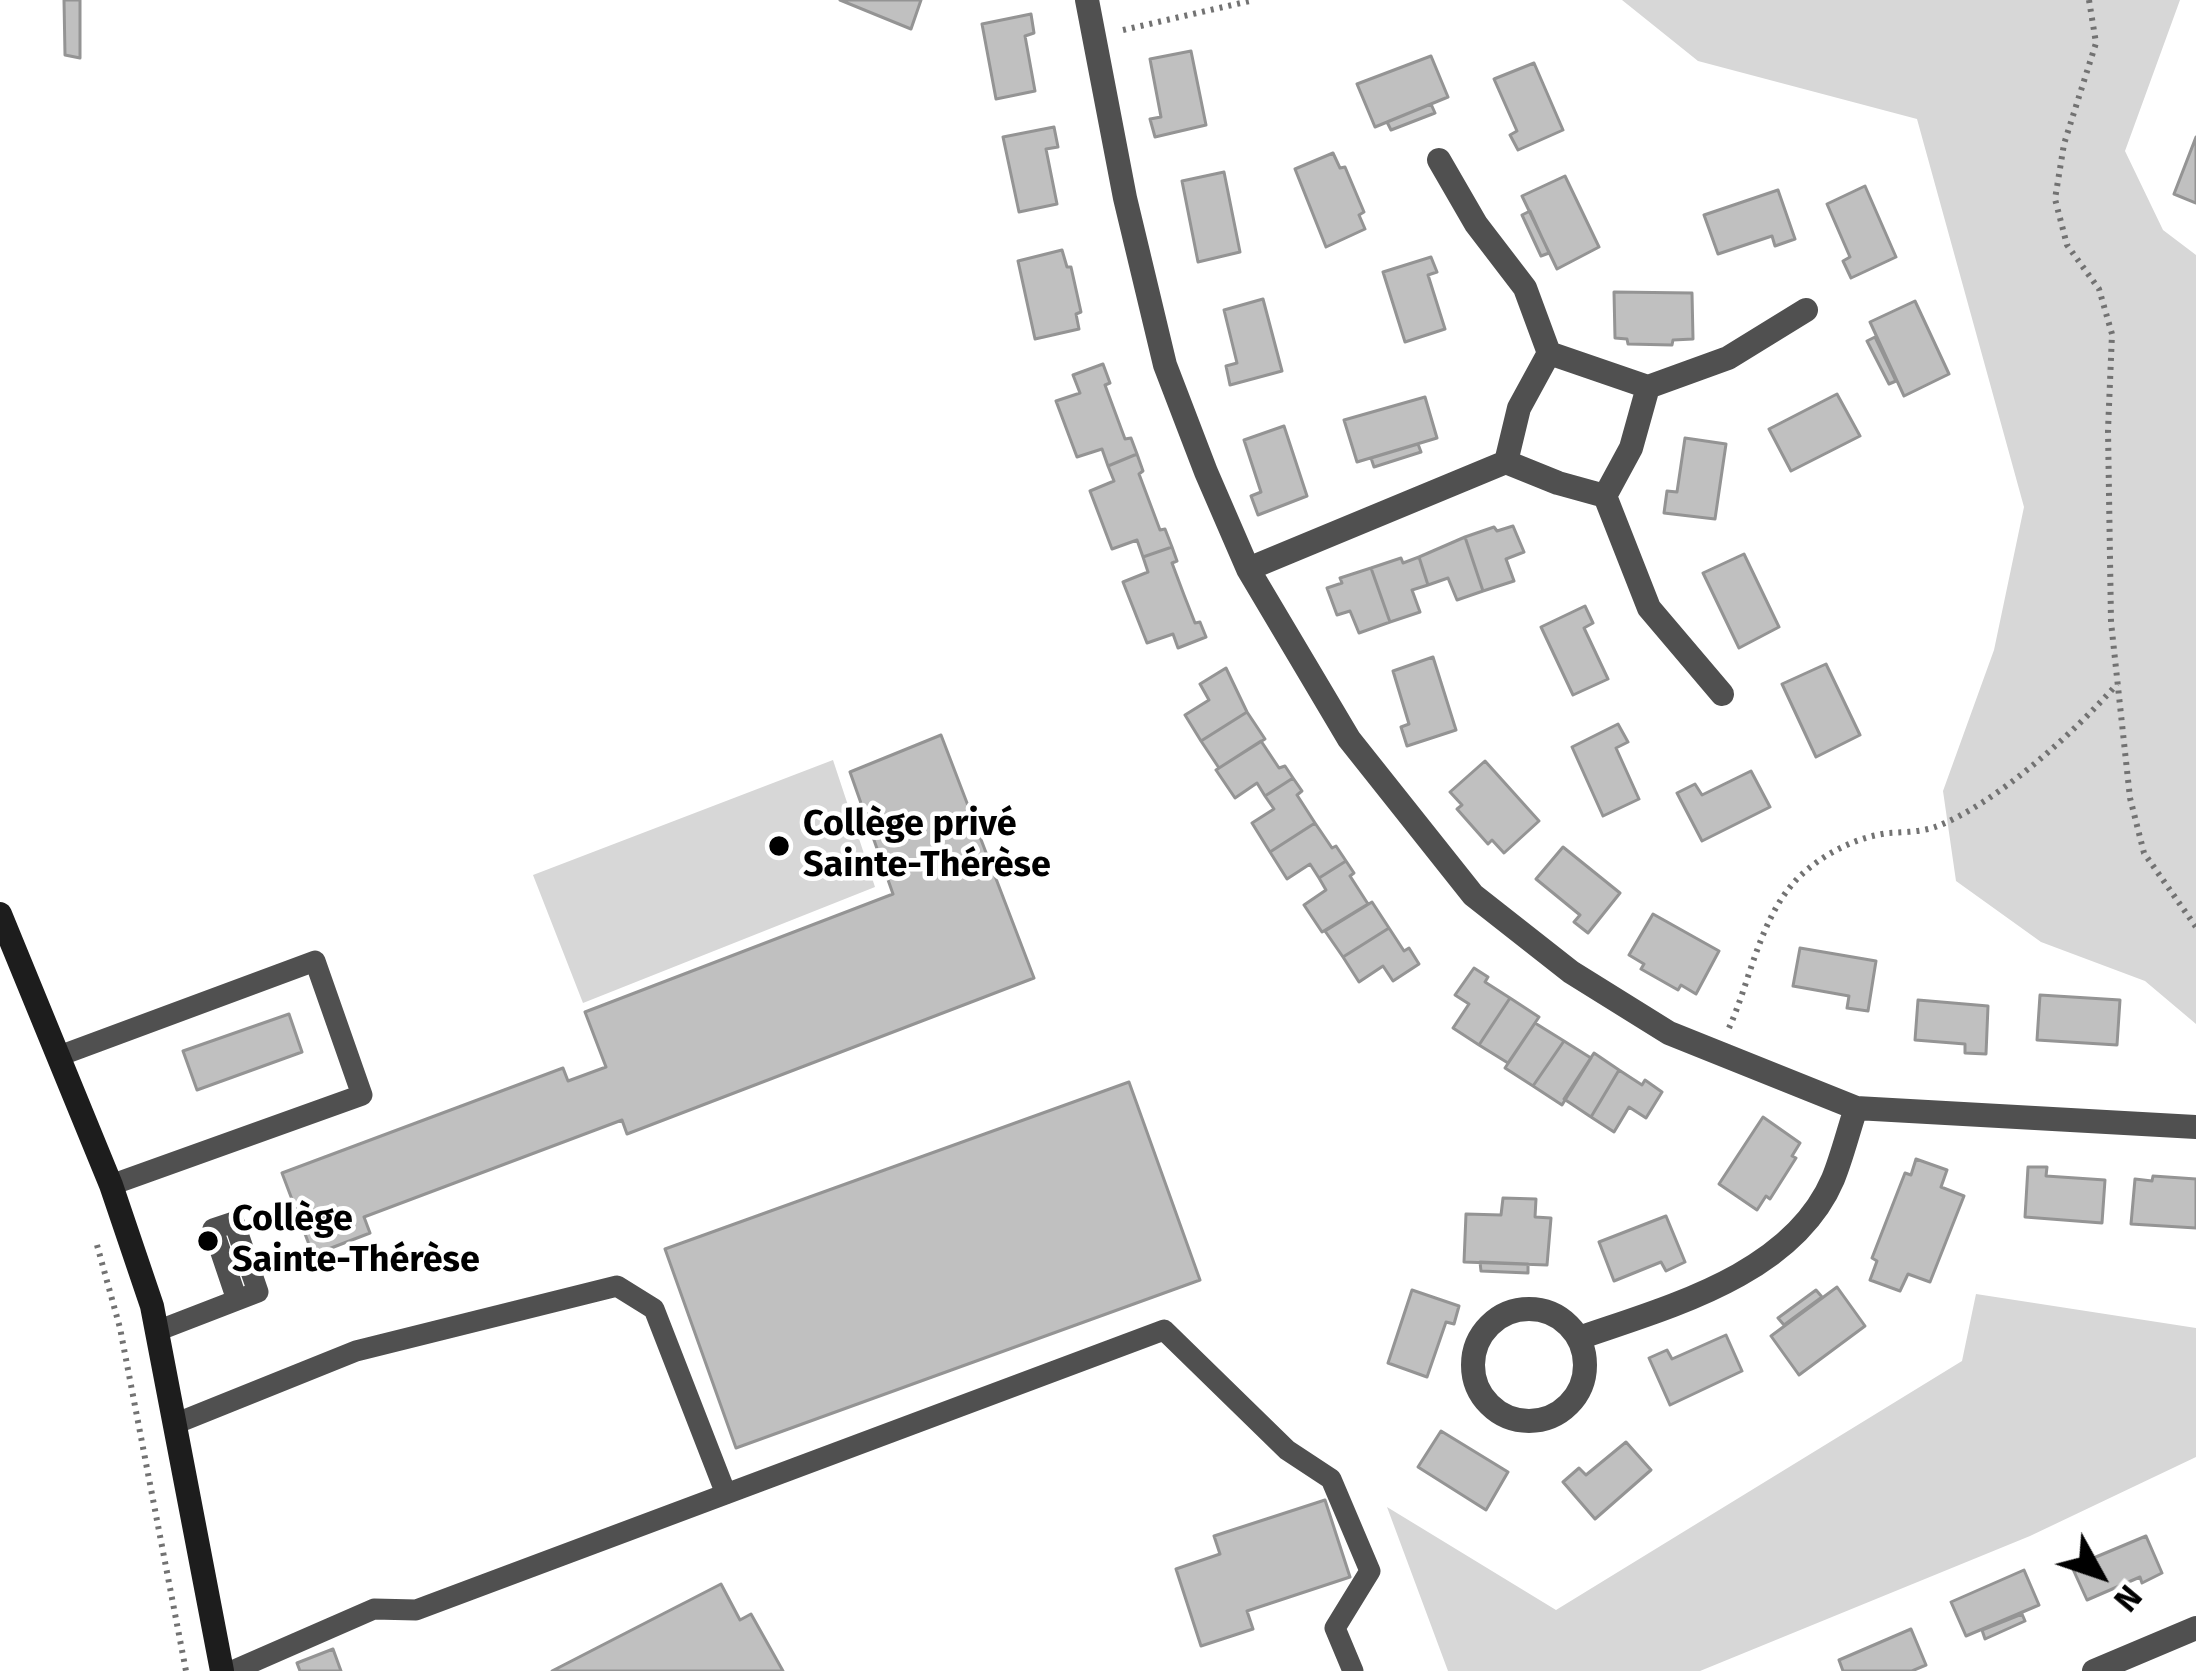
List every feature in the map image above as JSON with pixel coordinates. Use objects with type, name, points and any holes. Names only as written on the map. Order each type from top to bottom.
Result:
[{"type":"street","points":[[1087,0],[1125,198],[1165,365],[1248,569],[1348,739],[1472,895],[1571,972],[1669,1034],[1856,1108],[2196,1127]]},
{"type":"street","points":[[1439,160],[1476,224],[1525,288],[1549,353],[1519,408],[1506,462]]},
{"type":"street","points":[[1549,353],[1648,387],[1728,358],[1806,310]]},
{"type":"street","points":[[1648,387],[1631,448],[1605,496],[1649,608],[1721,694]]},
{"type":"street","points":[[1248,569],[1506,462],[1558,484],[1605,496]]},
{"type":"street","points":[[0,914],[111,1185],[158,1331],[222,1671]]},
{"type":"street","points":[[1579,1338],[1674,1305],[1764,1260],[1799,1230],[1832,1183],[1856,1108]]},
{"type":"street","points":[[1514,1311],[1551,1314],[1579,1338],[1584,1355],[1579,1391],[1553,1416],[1517,1420],[1500,1413],[1477,1385],[1475,1349],[1484,1332],[1514,1311]]},
{"type":"street","points":[[2094,1671],[2196,1628]]},
{"type":"lane","points":[[59,1056],[315,962],[362,1094],[111,1185]]},
{"type":"lane","points":[[177,1423],[356,1351],[617,1286],[654,1310],[726,1494]]},
{"type":"lane","points":[[158,1331],[248,1296]]},
{"type":"lane","points":[[232,1671],[374,1609],[416,1610],[1163,1330],[1287,1450],[1331,1479],[1370,1571],[1335,1628],[1353,1671]]},
{"type":"path","points":[[1096,34],[1152,26],[1253,0]]},
{"type":"path","points":[[2089,0],[2096,43],[2064,144],[2055,200],[2067,245],[2099,289],[2112,334],[2108,430],[2111,622],[2130,798],[2144,853],[2196,927]]},
{"type":"path","points":[[1716,1052],[1742,997],[1766,926],[1796,880],[1822,858],[1852,843],[1932,828],[1954,818],[2040,760],[2117,684]]},
{"type":"path","points":[[92,1227],[120,1328],[186,1671]]},
{"type":"shaded area","points":[[1622,0],[2180,0],[2125,151],[2163,230],[2196,255],[2196,1024],[2145,981],[2041,942],[1956,881],[1943,791],[1994,650],[2024,507],[1917,119],[1698,61]]},
{"type":"shaded area","points":[[833,760],[875,887],[583,1003],[533,875]]},
{"type":"shaded area","points":[[1976,1294],[2196,1328],[2196,1457],[2030,1536],[1700,1671],[1448,1671],[1387,1507],[1556,1610],[1962,1361]]},
{"type":"building","points":[[64,0],[80,0],[80,58],[65,55]]},
{"type":"building","points":[[840,0],[921,0],[911,29]]},
{"type":"building","points":[[1031,14],[1034,33],[1025,36],[1035,91],[996,99],[982,24]]},
{"type":"building","points":[[1191,51],[1206,125],[1155,137],[1150,119],[1161,117],[1150,59]]},
{"type":"building","points":[[1431,56],[1448,97],[1375,127],[1357,84]]},
{"type":"building","points":[[1534,63],[1563,130],[1518,150],[1510,135],[1517,131],[1494,79]]},
{"type":"building","points":[[1431,104],[1435,113],[1391,130],[1387,122]]},
{"type":"building","points":[[1054,127],[1058,147],[1046,149],[1057,204],[1019,212],[1003,137]]},
{"type":"building","points":[[2196,137],[2196,203],[2174,194]]},
{"type":"building","points":[[1333,153],[1340,168],[1345,167],[1364,212],[1359,215],[1365,229],[1326,247],[1295,169]]},
{"type":"building","points":[[1224,172],[1240,252],[1198,262],[1182,181]]},
{"type":"building","points":[[1565,176],[1599,247],[1557,269],[1522,196]]},
{"type":"building","points":[[1865,186],[1896,257],[1851,278],[1843,261],[1850,257],[1827,204]]},
{"type":"building","points":[[1778,190],[1795,239],[1775,246],[1772,236],[1718,254],[1704,215]]},
{"type":"building","points":[[1530,211],[1549,253],[1541,256],[1522,215]]},
{"type":"building","points":[[1062,250],[1071,267],[1081,312],[1076,314],[1079,329],[1035,339],[1018,261]]},
{"type":"building","points":[[1431,257],[1437,272],[1428,275],[1445,329],[1405,342],[1383,272]]},
{"type":"building","points":[[1614,292],[1692,293],[1693,339],[1673,340],[1672,345],[1628,344],[1627,339],[1615,338]]},
{"type":"building","points":[[1263,299],[1282,371],[1230,385],[1226,366],[1237,363],[1224,310]]},
{"type":"building","points":[[1915,301],[1949,374],[1904,396],[1870,322]]},
{"type":"building","points":[[1875,337],[1896,381],[1889,384],[1867,341]]},
{"type":"building","points":[[1103,364],[1110,383],[1105,385],[1125,439],[1131,438],[1137,454],[1108,466],[1102,449],[1077,457],[1056,401],[1080,393],[1073,375]]},
{"type":"building","points":[[1837,394],[1860,436],[1791,471],[1769,429]]},
{"type":"building","points":[[1425,397],[1437,438],[1357,462],[1344,420]]},
{"type":"building","points":[[1284,426],[1307,496],[1258,515],[1251,496],[1261,492],[1244,440]]},
{"type":"building","points":[[1685,438],[1726,444],[1715,519],[1664,513],[1667,491],[1677,492]]},
{"type":"building","points":[[1418,444],[1421,452],[1374,467],[1371,458]]},
{"type":"building","points":[[1137,454],[1143,471],[1139,474],[1160,530],[1165,529],[1172,547],[1143,557],[1137,540],[1112,549],[1090,491],[1114,481],[1108,466]]},
{"type":"building","points":[[1513,526],[1524,552],[1506,559],[1514,581],[1483,591],[1465,537]]},
{"type":"building","points":[[1465,537],[1483,591],[1457,600],[1448,578],[1428,585],[1419,557]]},
{"type":"building","points":[[1172,547],[1177,561],[1172,563],[1184,595],[1206,637],[1178,648],[1173,634],[1147,643],[1123,582],[1148,572],[1143,557]]},
{"type":"building","points":[[1744,554],[1779,627],[1739,648],[1703,573]]},
{"type":"building","points":[[1419,557],[1428,585],[1412,590],[1420,612],[1390,622],[1371,568]]},
{"type":"building","points":[[1371,568],[1390,622],[1359,633],[1350,611],[1337,615],[1327,588],[1342,583],[1340,578]]},
{"type":"building","points":[[1585,606],[1593,623],[1584,628],[1608,679],[1573,695],[1541,627]]},
{"type":"building","points":[[1433,657],[1456,730],[1407,746],[1401,727],[1409,724],[1393,671]]},
{"type":"building","points":[[1826,664],[1860,735],[1816,757],[1782,684]]},
{"type":"building","points":[[1226,668],[1247,712],[1201,741],[1185,715],[1209,700],[1200,684]]},
{"type":"building","points":[[1247,712],[1265,739],[1219,768],[1201,741]]},
{"type":"building","points":[[1618,724],[1628,742],[1616,748],[1639,799],[1603,816],[1572,747]]},
{"type":"building","points":[[941,735],[1034,978],[627,1134],[622,1120],[364,1217],[370,1233],[313,1255],[282,1173],[563,1068],[568,1081],[606,1067],[585,1012],[893,894],[850,772]]},
{"type":"building","points":[[1261,741],[1279,768],[1285,766],[1293,778],[1265,796],[1257,783],[1235,798],[1216,770]]},
{"type":"building","points":[[1485,761],[1539,821],[1504,853],[1492,840],[1488,844],[1457,809],[1462,805],[1450,792]]},
{"type":"building","points":[[1751,771],[1770,807],[1702,841],[1677,793],[1695,784],[1702,795]]},
{"type":"building","points":[[1293,778],[1302,791],[1297,795],[1315,823],[1270,852],[1252,823],[1274,809],[1265,796]]},
{"type":"building","points":[[1315,823],[1346,861],[1319,878],[1310,864],[1287,879],[1270,852]]},
{"type":"building","points":[[1563,847],[1620,893],[1588,933],[1574,922],[1580,915],[1536,879]]},
{"type":"building","points":[[1346,861],[1368,904],[1322,932],[1304,905],[1326,890],[1319,878]]},
{"type":"building","points":[[1372,902],[1389,928],[1343,957],[1325,931]]},
{"type":"building","points":[[1653,914],[1719,951],[1696,994],[1681,985],[1678,990],[1641,969],[1644,964],[1629,955]]},
{"type":"building","points":[[1389,928],[1419,964],[1393,981],[1383,966],[1359,982],[1343,957]]},
{"type":"building","points":[[1800,948],[1876,961],[1868,1011],[1847,1008],[1849,996],[1793,986]]},
{"type":"building","points":[[1474,968],[1488,977],[1485,982],[1510,998],[1479,1045],[1453,1028],[1469,1004],[1455,995]]},
{"type":"building","points":[[2040,995],[2120,1000],[2117,1045],[2037,1040]]},
{"type":"building","points":[[1510,998],[1539,1017],[1508,1063],[1479,1045]]},
{"type":"building","points":[[1918,1000],[1988,1006],[1986,1054],[1965,1053],[1965,1044],[1915,1040]]},
{"type":"building","points":[[289,1014],[302,1052],[197,1090],[183,1051]]},
{"type":"building","points":[[1535,1023],[1564,1041],[1533,1086],[1505,1068]]},
{"type":"building","points":[[1564,1041],[1591,1058],[1562,1105],[1533,1086]]},
{"type":"building","points":[[1594,1053],[1619,1070],[1591,1117],[1564,1099]]},
{"type":"building","points":[[1619,1070],[1662,1092],[1646,1118],[1629,1107],[1614,1132],[1591,1117]]},
{"type":"building","points":[[1129,1082],[1200,1280],[736,1448],[665,1249]]},
{"type":"building","points":[[1763,1117],[1800,1143],[1770,1199],[1766,1196],[1757,1210],[1719,1184]]},
{"type":"building","points":[[1916,1159],[1947,1170],[1941,1187],[1964,1196],[1930,1282],[1908,1274],[1900,1291],[1870,1280],[1877,1261],[1872,1258],[1905,1173],[1911,1175]]},
{"type":"building","points":[[2028,1167],[2047,1167],[2046,1176],[2105,1180],[2102,1223],[2025,1217]]},
{"type":"building","points":[[2153,1176],[2196,1179],[2196,1228],[2131,1224],[2135,1179],[2152,1181]]},
{"type":"building","points":[[1503,1198],[1536,1199],[1535,1217],[1551,1218],[1547,1265],[1464,1262],[1466,1214],[1501,1215]]},
{"type":"building","points":[[1666,1216],[1685,1262],[1666,1271],[1661,1262],[1614,1281],[1599,1242]]},
{"type":"building","points":[[1480,1262],[1528,1264],[1528,1273],[1481,1271]]},
{"type":"building","points":[[1837,1287],[1865,1326],[1799,1375],[1771,1336]]},
{"type":"building","points":[[1412,1290],[1459,1306],[1454,1324],[1446,1322],[1427,1377],[1388,1363]]},
{"type":"building","points":[[1816,1290],[1822,1297],[1784,1325],[1778,1318]]},
{"type":"building","points":[[1726,1335],[1742,1371],[1670,1405],[1649,1358],[1667,1350],[1672,1359]]},
{"type":"building","points":[[1441,1431],[1508,1472],[1486,1510],[1418,1467]]},
{"type":"building","points":[[1626,1442],[1651,1470],[1595,1519],[1563,1482],[1579,1468],[1586,1475]]},
{"type":"building","points":[[1325,1500],[1350,1577],[1247,1611],[1253,1629],[1201,1646],[1176,1569],[1220,1554],[1214,1536]]},
{"type":"building","points":[[2146,1536],[2162,1573],[2142,1583],[2140,1577],[2087,1600],[2072,1567]]},
{"type":"building","points":[[2024,1570],[2039,1605],[1966,1636],[1951,1602]]},
{"type":"building","points":[[721,1584],[740,1620],[751,1614],[783,1671],[552,1671]]},
{"type":"building","points":[[2022,1614],[2025,1621],[1985,1639],[1982,1630]]},
{"type":"building","points":[[1911,1629],[1926,1665],[1912,1671],[1843,1671],[1839,1660]]},
{"type":"building","points":[[333,1649],[341,1671],[300,1671],[297,1663]]},
{"type":"place","name":"Collège privé Sainte-Thérèse","points":[[779,846]]},
{"type":"place","name":"Collège Sainte-Thérèse","points":[[208,1241]]}]
